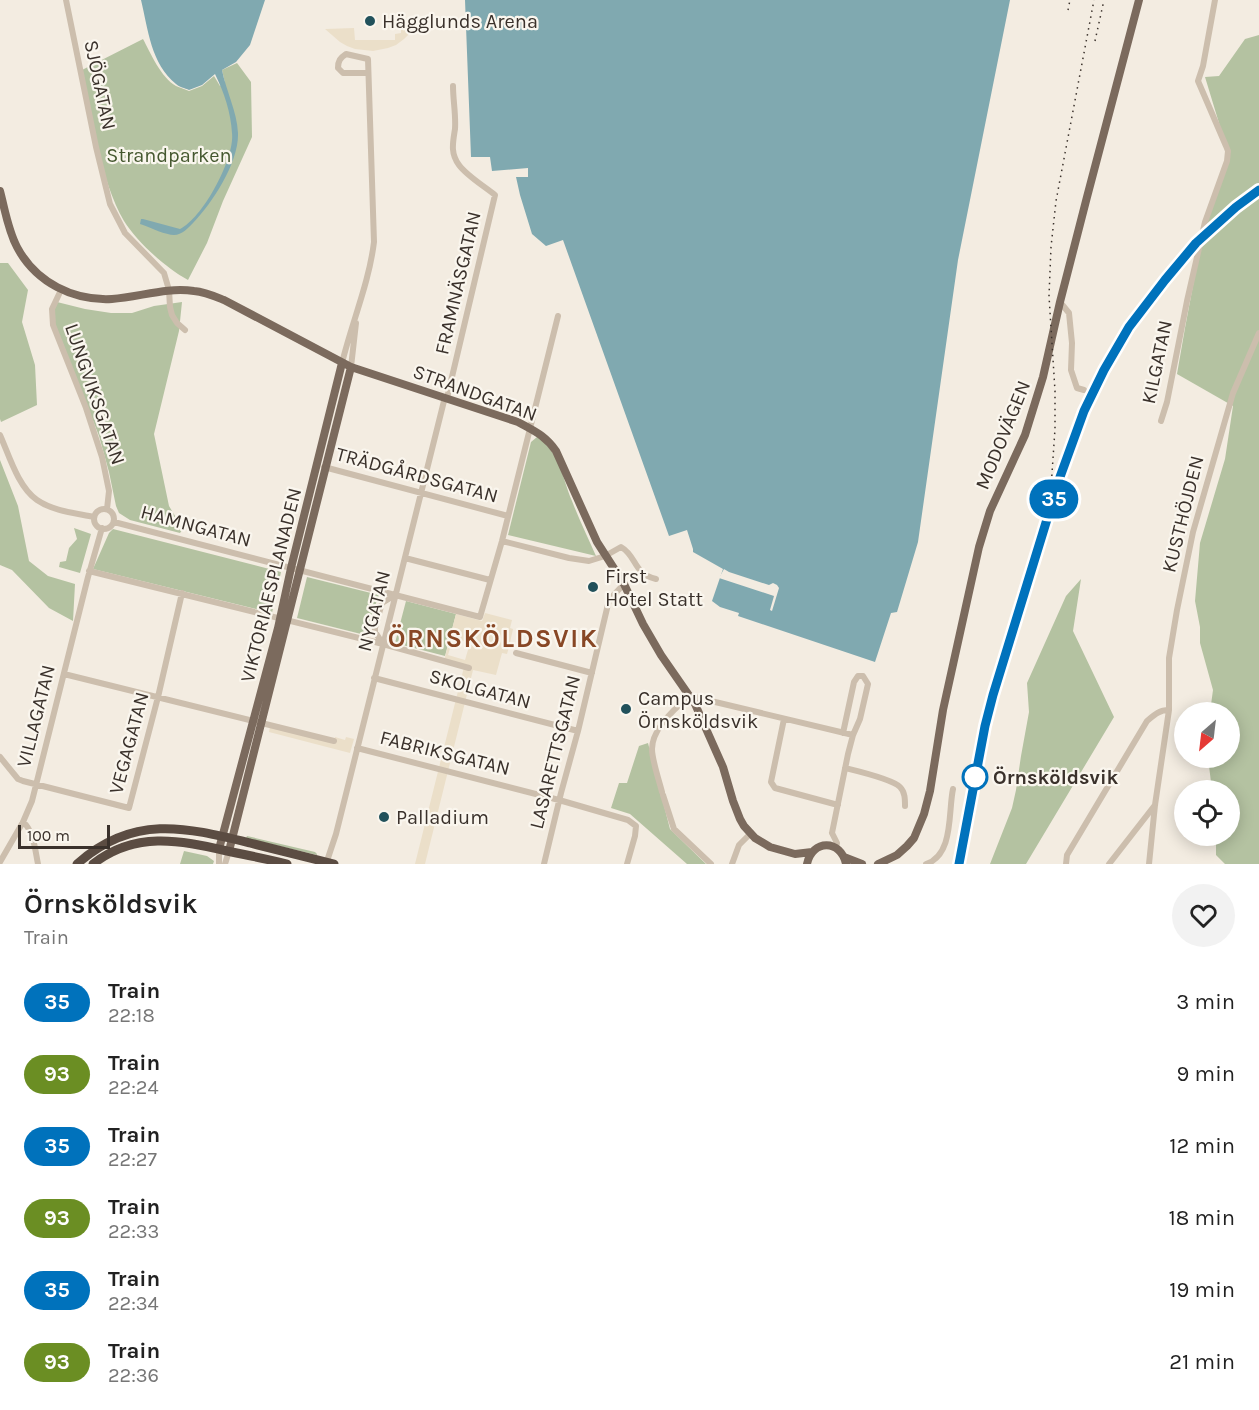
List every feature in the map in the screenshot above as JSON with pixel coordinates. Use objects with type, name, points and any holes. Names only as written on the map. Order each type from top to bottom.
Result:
[{"type":"highway","points":[[77,864],[92,852],[125,835],[143,830],[175,828],[228,837],[330,863]]},
{"type":"highway","points":[[93,864],[112,852],[145,841],[183,841],[287,864]]},
{"type":"main road","name":"MODOVÄGEN","points":[[878,864],[897,855],[907,846],[914,838],[924,814],[943,710],[979,547],[990,510],[1025,435],[1043,377],[1060,302],[1139,0]]},
{"type":"main road","points":[[0,191],[18,249],[45,280],[61,290]]},
{"type":"main road","name":"STRANDGATAN","points":[[61,290],[101,299],[169,290],[200,292],[224,300],[351,367],[518,422],[529,433],[542,435],[556,451],[588,524],[624,584],[643,624],[661,655],[690,696],[723,767],[740,819],[750,834]]},
{"type":"main road","name":"VIKTORIAESPLANADEN","points":[[321,467],[342,363]]},
{"type":"main road","name":"VIKTORIAESPLANADEN","points":[[229,851],[228,837],[295,569],[321,467],[351,367]]},
{"type":"main road","points":[[750,834],[770,847],[795,854],[812,852]]},
{"type":"main road","name":"VIKTORIAESPLANADEN","points":[[219,849],[228,837]]},
{"type":"main road","points":[[795,854],[805,864],[812,852],[827,845],[836,848],[845,861],[862,864]]},
{"type":"street","name":"SJÖGATAN","points":[[66,0],[110,204],[125,233],[164,273],[172,315],[185,330]]},
{"type":"street","name":"KILGATAN","points":[[1161,421],[1205,222],[1227,161],[1228,151],[1198,81],[1203,66],[1215,0]]},
{"type":"street","points":[[346,54],[368,59],[368,73],[343,73],[338,68],[338,62],[346,54]]},
{"type":"street","name":"VIKTORIAESPLANADEN","points":[[351,367],[357,314],[374,242],[368,73]]},
{"type":"street","name":"FRAMNÄSGATAN","points":[[446,398],[495,195],[462,169],[454,157],[453,86]]},
{"type":"street","name":"LUNGVIKSGATAN","points":[[61,290],[52,309],[53,325],[86,408],[102,457],[109,491],[107,509]]},
{"type":"street","points":[[1060,302],[1069,313],[1072,343],[1071,370],[1077,388],[1084,390]]},
{"type":"street","name":"VIKTORIAESPLANADEN","points":[[342,363],[357,314]]},
{"type":"street","points":[[405,558],[490,580],[502,541],[558,316]]},
{"type":"street","name":"KUSTHÖJDEN","points":[[1149,864],[1169,710],[1169,658],[1193,532],[1233,393],[1259,333]]},
{"type":"street","name":"NYGATAN","points":[[330,863],[382,644],[446,398]]},
{"type":"street","points":[[0,435],[18,476],[28,492],[46,505],[94,518]]},
{"type":"street","name":"TRÄDGÅRDSGATAN","points":[[321,467],[508,516]]},
{"type":"street","points":[[107,509],[113,516],[114,522],[108,528],[102,528],[95,523],[95,514],[107,509]]},
{"type":"street","name":"HAMNGATAN","points":[[114,522],[480,617],[490,580]]},
{"type":"street","name":"VILLAGATAN","points":[[0,862],[32,801],[89,571],[102,528]]},
{"type":"street","points":[[502,541],[590,561],[606,556],[618,548],[623,548],[642,573],[656,579]]},
{"type":"street","points":[[89,571],[469,668]]},
{"type":"street","name":"LASARETTSGATAN","points":[[544,864],[609,600],[624,584]]},
{"type":"street","name":"VEGAGATAN","points":[[36,784],[129,808],[182,593]]},
{"type":"street","points":[[382,644],[375,628],[382,603],[395,595]]},
{"type":"street","points":[[516,653],[592,673]]},
{"type":"street","points":[[64,674],[334,741]]},
{"type":"street","points":[[822,846],[832,833],[853,735],[860,719],[868,684],[862,676],[858,676],[854,682],[843,733]]},
{"type":"street","name":"SKOLGATAN","points":[[374,678],[578,731]]},
{"type":"street","points":[[711,864],[674,829],[662,793],[652,750],[655,735],[671,713],[690,696],[853,735]]},
{"type":"street","points":[[1066,864],[1067,855],[1147,721],[1157,712],[1169,710]]},
{"type":"street","points":[[784,719],[772,785],[775,788],[838,805]]},
{"type":"street","name":"FABRIKSGATAN","points":[[357,748],[619,817],[636,826],[627,864]]},
{"type":"street","points":[[0,757],[18,779],[36,784]]},
{"type":"street","points":[[845,768],[894,783],[902,788],[905,806]]},
{"type":"street","points":[[926,864],[933,862],[943,849],[947,838],[953,789]]},
{"type":"street","name":"KUSTHÖJDEN","points":[[1109,864],[1155,805]]},
{"type":"street","points":[[23,822],[28,826],[32,836],[38,864]]},
{"type":"street","points":[[832,833],[837,843],[836,848]]},
{"type":"street","points":[[732,864],[739,845],[750,834]]},
{"type":"street","name":"VIKTORIAESPLANADEN","points":[[219,849],[219,864]]},
{"type":"street","name":"VIKTORIAESPLANADEN","points":[[225,864],[229,851]]},
{"type":"green space","points":[[1259,35],[1259,864],[1225,864],[1216,855],[1216,846],[1240,846],[1240,780],[1211,780],[1209,768],[1240,768],[1240,702],[1211,702],[1213,690],[1200,643],[1200,627],[1195,601],[1200,543],[1225,459],[1233,406],[1177,374],[1205,222],[1226,166],[1226,146],[1205,77],[1219,76],[1245,39]]},
{"type":"green space","name":"Strandparken","points":[[143,39],[161,71],[178,87],[189,91],[202,86],[214,76],[220,86],[225,83],[222,70],[237,63],[251,82],[252,137],[207,243],[188,280],[153,254],[124,221],[103,167],[82,70]]},
{"type":"green space","points":[[0,263],[8,263],[28,290],[22,322],[35,365],[37,405],[1,422],[0,419]]},
{"type":"green space","points":[[57,302],[111,313],[132,313],[154,306],[182,302],[179,331],[154,434],[169,506],[183,529],[180,533],[130,520],[119,513],[99,436],[55,324],[54,311]]},
{"type":"green space","points":[[537,437],[545,443],[556,458],[596,556],[508,535],[531,442]]},
{"type":"green space","points":[[0,460],[18,506],[29,561],[48,576],[75,584],[73,621],[49,608],[12,570],[0,565]]},
{"type":"green space","points":[[74,528],[91,534],[80,573],[59,567],[60,562],[66,561],[69,548],[77,539]]},
{"type":"green space","points":[[113,529],[281,572],[272,613],[93,569]]},
{"type":"green space","points":[[307,577],[379,595],[372,615],[369,636],[297,618]]},
{"type":"green space","points":[[1081,579],[1073,631],[1114,717],[1026,864],[990,864],[1012,808],[1016,790],[1029,712],[1027,683],[1066,596]]},
{"type":"green space","points":[[406,601],[456,614],[445,656],[395,643]]},
{"type":"green space","points":[[648,743],[670,829],[706,864],[687,864],[630,814],[611,808],[619,783],[627,783],[639,746]]},
{"type":"green space","points":[[247,836],[315,852],[317,855],[246,838]]},
{"type":"green space","points":[[184,851],[207,856],[214,861],[213,864],[180,864]]},
{"type":"shaded area","points":[[401,26],[414,26],[414,29],[396,45],[373,51],[347,46],[325,29],[354,28],[355,40],[395,40],[395,34],[401,33]]},
{"type":"shaded area","points":[[485,613],[512,620],[510,628],[513,629],[509,647],[507,654],[502,653],[496,675],[473,670],[425,864],[415,864],[464,667],[444,661],[456,614],[482,621]],"holes":[[[453,638],[470,643],[465,660],[448,655]]]},
{"type":"shaded area","points":[[270,727],[334,743],[335,737],[345,740],[346,737],[354,739],[350,753],[269,732]]},
{"type":"water","points":[[141,0],[265,0],[250,45],[236,62],[222,70],[237,125],[237,144],[234,156],[209,204],[189,227],[177,235],[167,234],[140,224],[141,219],[180,229],[189,223],[207,200],[223,171],[232,144],[231,125],[226,103],[215,74],[202,85],[189,90],[177,85],[161,67],[152,45]]},
{"type":"water","points":[[465,0],[1010,0],[958,260],[918,542],[897,612],[891,613],[875,662],[738,616],[739,613],[720,607],[712,601],[723,569],[693,552],[687,530],[669,536],[563,240],[546,246],[532,234],[516,177],[528,177],[528,168],[492,171],[490,157],[471,157]]},
{"type":"pier","points":[[724,569],[769,585],[773,583],[777,585],[779,588],[772,611],[770,610],[774,596],[719,578]]},
{"type":"railway","points":[[1068,10],[1070,0]]},
{"type":"railway","points":[[1051,488],[1055,429],[1049,296],[1051,247],[1056,201],[1094,0]]},
{"type":"railway","points":[[1095,41],[1104,0]]},
{"type":"railway","points":[[959,864],[985,726],[1010,636],[1060,477],[1094,389],[1129,327]]},
{"type":"train","name":"35","points":[[959,864],[972,788],[993,695],[1060,477],[1084,411],[1114,351],[1129,327],[1165,280],[1196,243],[1259,190]]},
{"type":"place","name":"Hägglunds Arena","points":[[370,21]]},
{"type":"place","name":"First Hotel Statt","points":[[593,587]]},
{"type":"place","name":"Campus Örnsköldsvik","points":[[626,709]]},
{"type":"place","name":"Örnsköldsvik","points":[[975,777]]},
{"type":"place","name":"Palladium","points":[[384,817]]},
{"type":"district","name":"ÖRNSKÖLDSVIK","points":[[493,638]]}]
